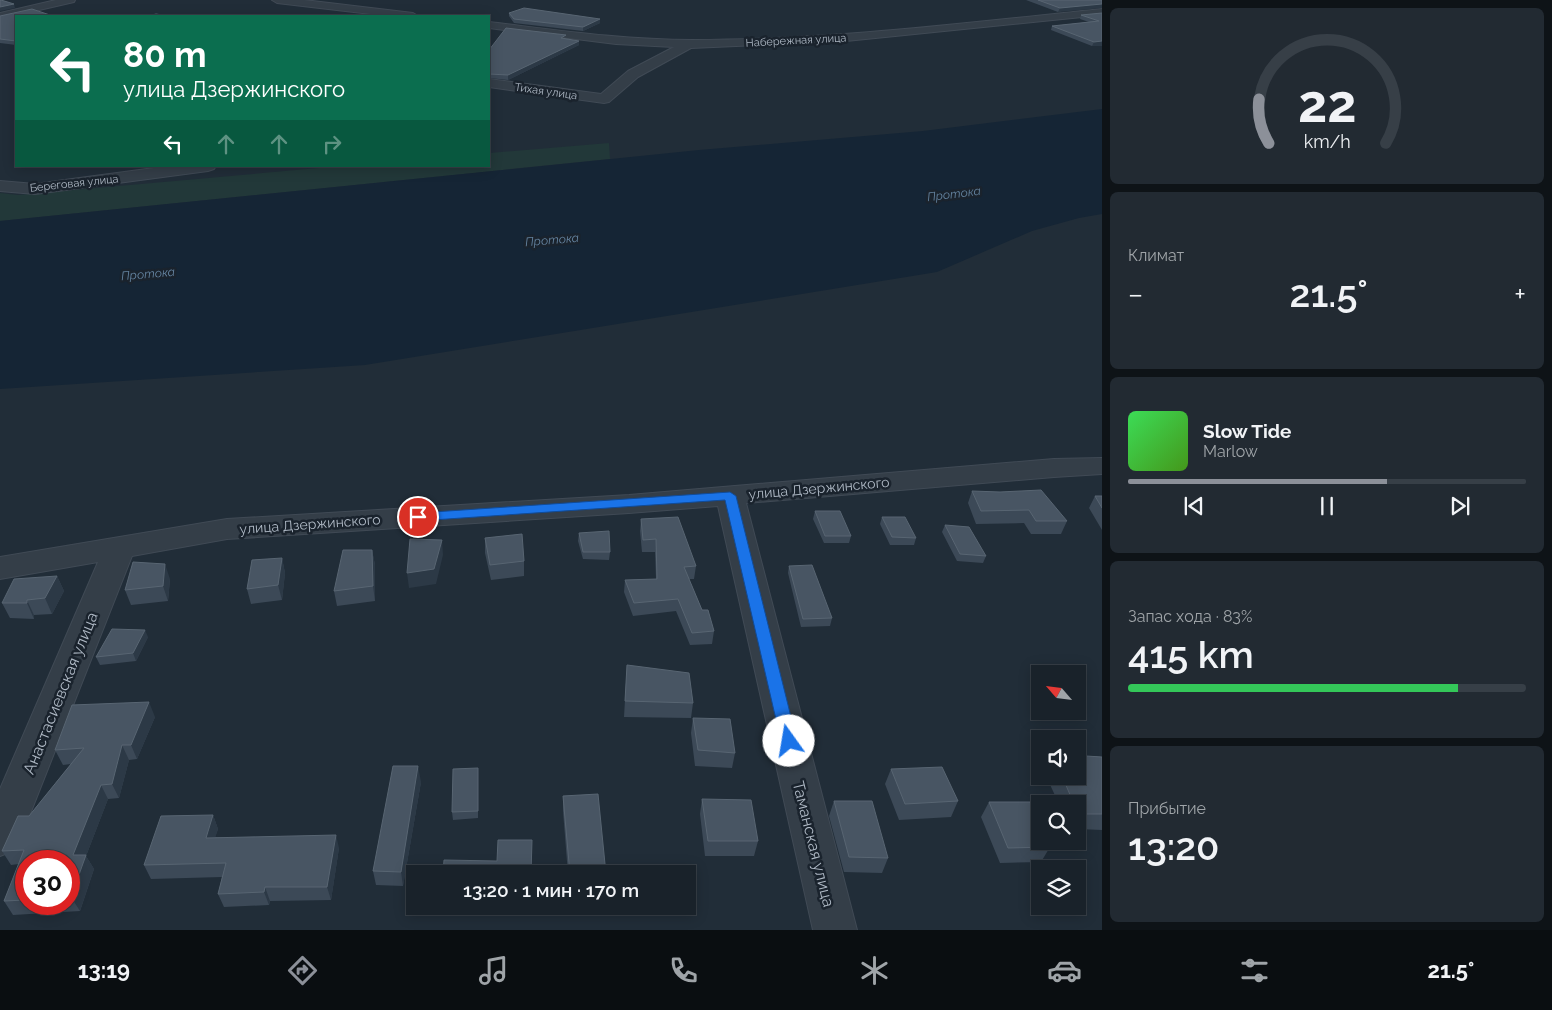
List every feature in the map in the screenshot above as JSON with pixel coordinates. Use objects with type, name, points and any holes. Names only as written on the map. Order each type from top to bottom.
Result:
[{"type":"street","points":[[0,16],[70,0]]},
{"type":"street","points":[[278,0],[405,15]]},
{"type":"street","name":"Набережная улица","points":[[490,25],[631,41],[690,44],[806,41],[1102,12]]},
{"type":"street","name":"Тихая улица","points":[[490,83],[604,99],[632,74],[690,44]]},
{"type":"street","name":"Береговая улица","points":[[0,186],[35,189],[200,167]]},
{"type":"street","name":"улица Дзержинского","points":[[0,568],[228,529],[629,504],[1044,469],[1102,466]]},
{"type":"street","name":"Таманская улица","points":[[730,496],[835,930]]},
{"type":"street","name":"Анастасиевская улица","points":[[0,836],[119,549]]},
{"type":"green space","points":[[609,143],[610,159],[0,221],[0,193],[18,195],[330,167],[490,167],[490,153]]},
{"type":"water","name":"Протока","points":[[1102,109],[1102,214],[1079,218],[1032,231],[937,272],[365,365],[0,389],[0,221],[699,150],[923,131]]},
{"type":"building","points":[[1,0],[14,4],[0,7]]},
{"type":"building","points":[[1038,0],[1102,0],[1102,4],[1060,8]]},
{"type":"building","points":[[524,8],[600,19],[583,27],[514,19],[509,13]]},
{"type":"building","points":[[32,9],[50,15],[15,15],[15,41],[0,39],[0,16]]},
{"type":"building","points":[[1102,13],[1102,41],[1094,42],[1052,26],[1099,21],[1081,15]]},
{"type":"building","points":[[506,28],[566,35],[561,38],[579,41],[508,75],[490,74],[490,49]]},
{"type":"building","points":[[1041,490],[1067,521],[1036,521],[1029,510],[981,511],[972,491],[1000,492]]},
{"type":"building","points":[[1095,496],[1102,496],[1102,508]]},
{"type":"building","points":[[815,511],[840,511],[851,536],[825,536]]},
{"type":"building","points":[[678,517],[696,566],[684,567],[702,610],[708,610],[714,631],[692,633],[678,599],[634,603],[625,580],[657,579],[656,539],[643,540],[641,519]]},
{"type":"building","points":[[882,517],[905,517],[916,538],[892,537]]},
{"type":"building","points":[[945,525],[969,527],[986,556],[960,554]]},
{"type":"building","points":[[609,531],[610,552],[583,552],[579,533]]},
{"type":"building","points":[[522,534],[524,561],[490,565],[485,538]]},
{"type":"building","points":[[410,539],[442,540],[434,569],[407,573]]},
{"type":"building","points":[[343,550],[372,550],[373,586],[334,591]]},
{"type":"building","points":[[282,558],[278,585],[247,589],[252,560]]},
{"type":"building","points":[[133,562],[165,564],[163,586],[125,590]]},
{"type":"building","points":[[812,565],[832,618],[803,619],[789,566]]},
{"type":"building","points":[[57,576],[45,598],[27,600],[27,603],[2,603],[14,579]]},
{"type":"building","points":[[112,629],[145,630],[133,653],[96,657]]},
{"type":"building","points":[[627,665],[689,673],[693,703],[625,701]]},
{"type":"building","points":[[149,702],[131,745],[122,745],[112,784],[101,785],[75,850],[2,851],[18,816],[29,816],[84,748],[55,750],[72,705]]},
{"type":"building","points":[[693,718],[730,719],[735,753],[698,750]]},
{"type":"building","points":[[1086,756],[1102,757],[1102,814],[1086,814],[1086,795],[1070,795],[1066,785],[1086,785]]},
{"type":"building","points":[[393,766],[418,766],[401,872],[373,871]]},
{"type":"building","points":[[942,767],[958,801],[905,804],[891,769]]},
{"type":"building","points":[[478,768],[478,811],[452,812],[453,769]]},
{"type":"building","points":[[598,794],[605,865],[569,865],[563,796]]},
{"type":"building","points":[[702,799],[751,800],[758,841],[708,841]]},
{"type":"building","points":[[834,801],[872,801],[888,858],[849,857]]},
{"type":"building","points":[[989,802],[1030,802],[1031,847],[1008,848]]},
{"type":"building","points":[[213,815],[206,838],[336,835],[327,887],[265,887],[264,892],[218,894],[226,863],[144,865],[161,816]]},
{"type":"building","points":[[498,840],[532,840],[531,865],[444,865],[444,860],[497,861]]},
{"type":"building","points":[[80,855],[86,855],[80,872]]},
{"type":"building","points":[[15,873],[15,900],[4,901]]},
{"type":"route","points":[[418,517],[730,496],[789,741]]}]
